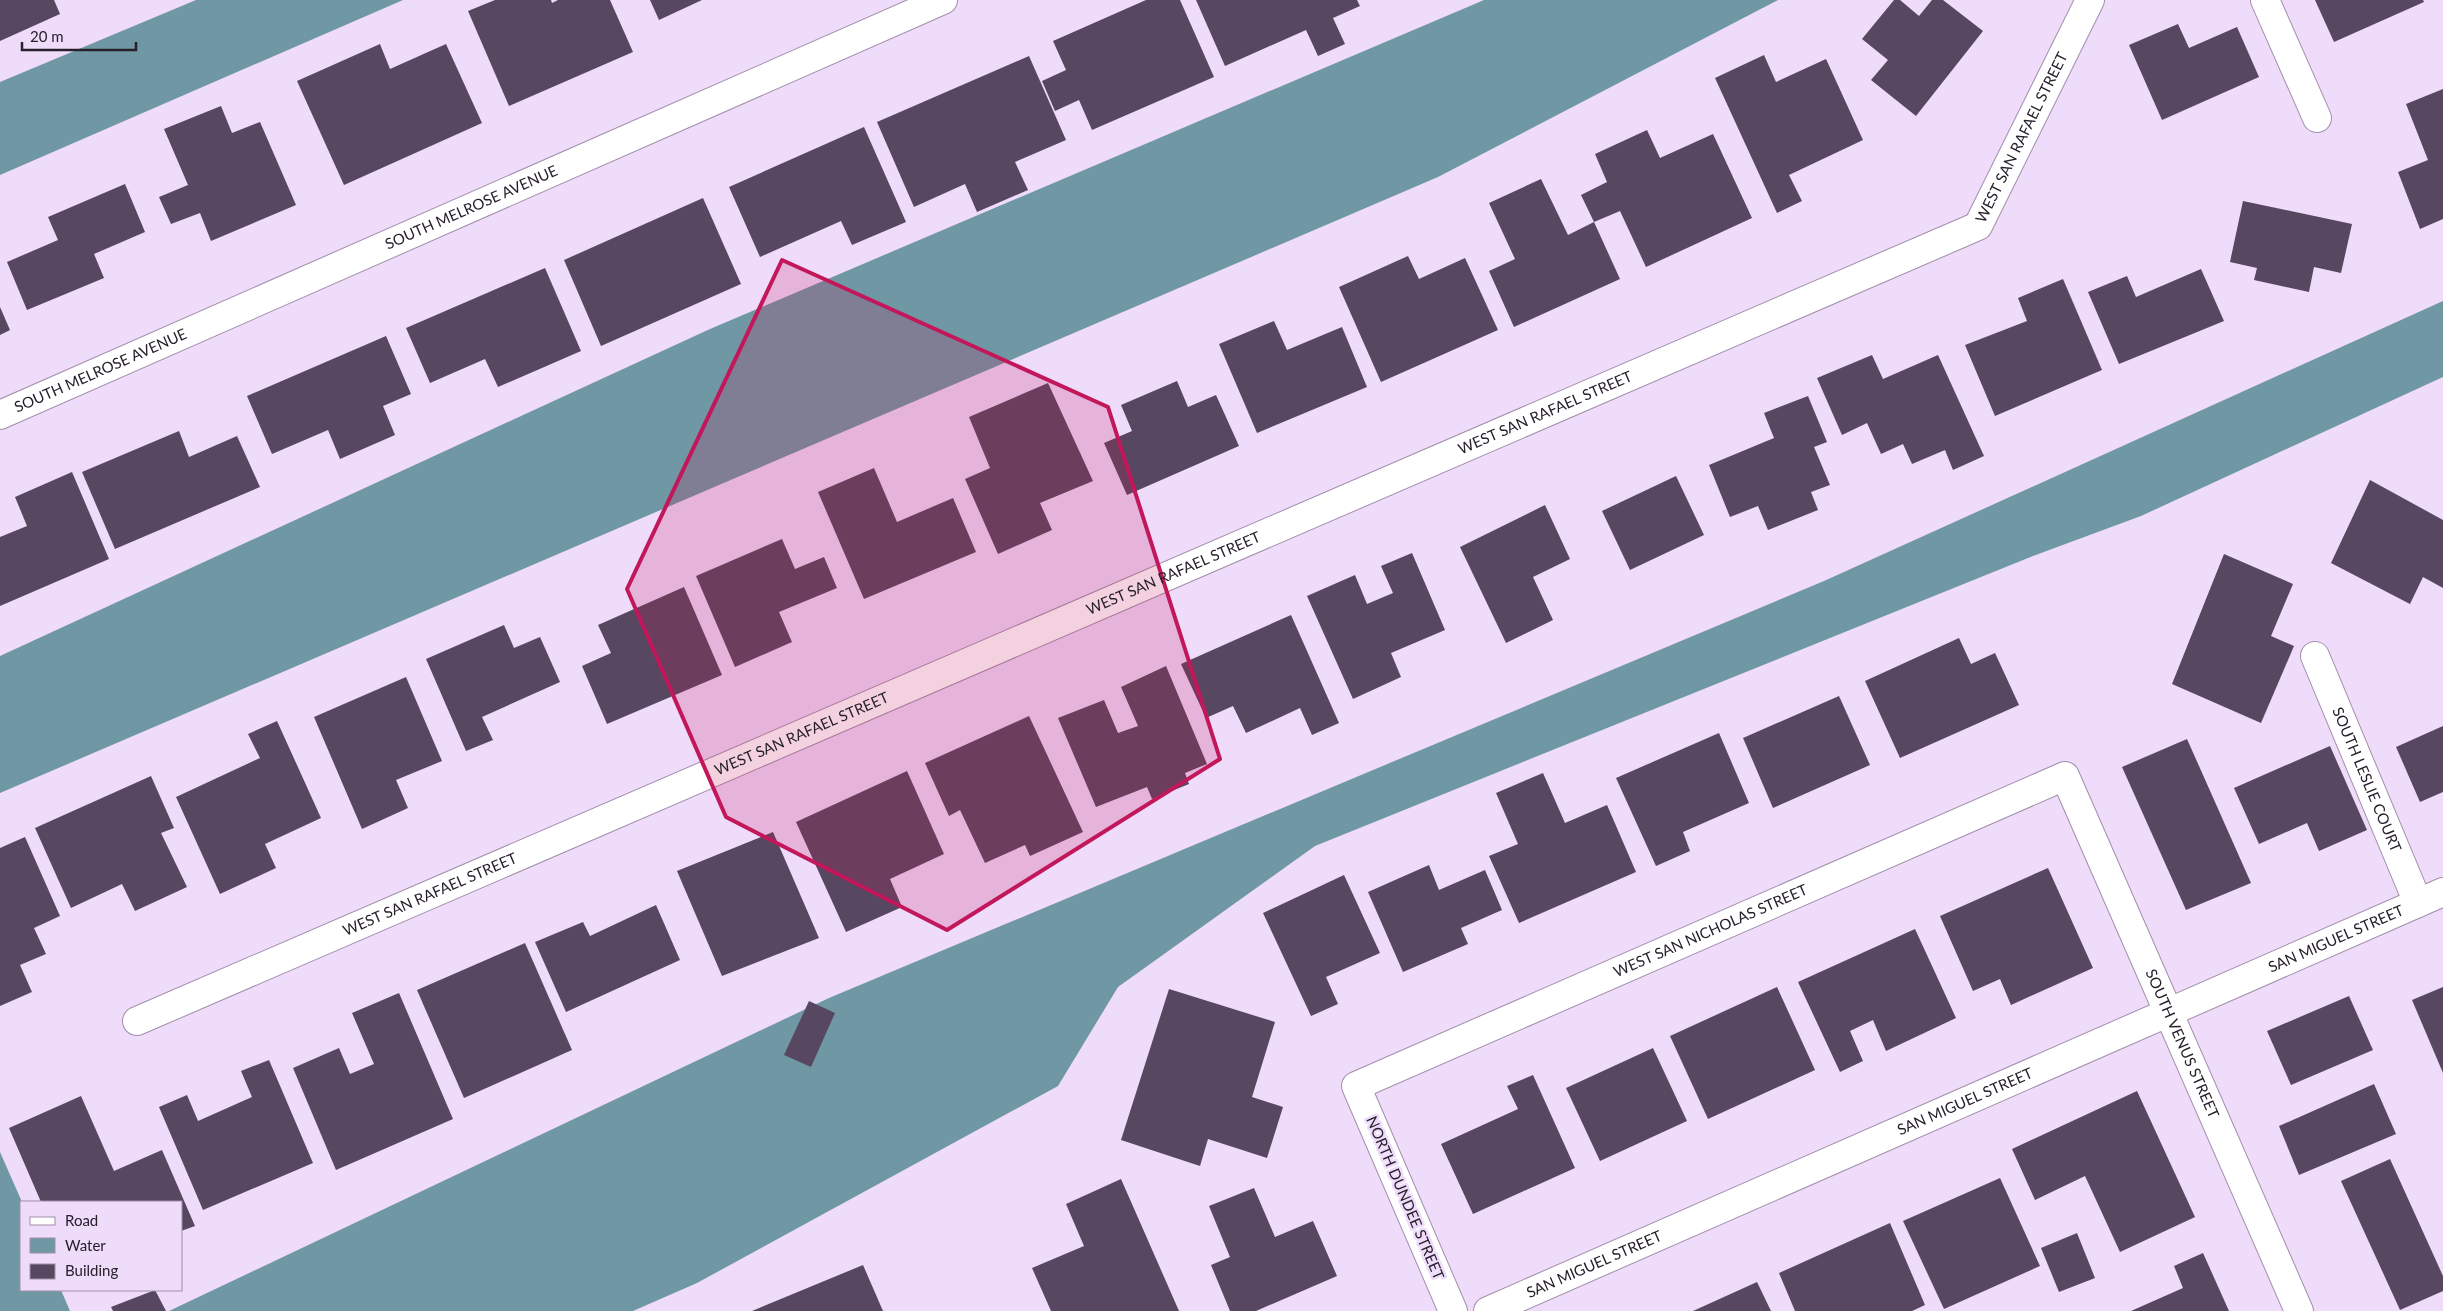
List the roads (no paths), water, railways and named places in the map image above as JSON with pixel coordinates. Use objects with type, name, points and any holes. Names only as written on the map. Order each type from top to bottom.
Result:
[{"type":"street","name":"SOUTH MELROSE AVENUE","points":[[0,415],[943,0]]},
{"type":"street","name":"WEST SAN RAFAEL STREET","points":[[137,1021],[1978,226],[2090,0]]},
{"type":"street","points":[[2265,0],[2316,118]]},
{"type":"street","name":"SOUTH LESLIE COURT","points":[[2315,656],[2418,903]]},
{"type":"street","name":"SOUTH VENUS STREET","points":[[2065,776],[2299,1311]]},
{"type":"street","name":"WEST SAN NICHOLAS STREET","points":[[1356,1086],[2065,776]]},
{"type":"street","name":"SAN MIGUEL STREET","points":[[1488,1311],[2443,892]]},
{"type":"street","name":"NORTH DUNDEE STREET","points":[[1356,1086],[1453,1311]]},
{"type":"water","points":[[196,0],[403,0],[0,175],[0,82]]},
{"type":"water","points":[[1484,0],[1778,0],[1438,177],[0,793],[0,656],[710,329]]},
{"type":"water","points":[[2443,301],[2443,377],[2141,516],[2033,556],[1315,846],[1118,987],[1058,1086],[697,1283],[633,1311],[169,1311],[829,998],[1824,581]]},
{"type":"water","points":[[0,1152],[22,1201],[20,1201],[20,1291],[61,1291],[70,1311],[0,1311]]}]
